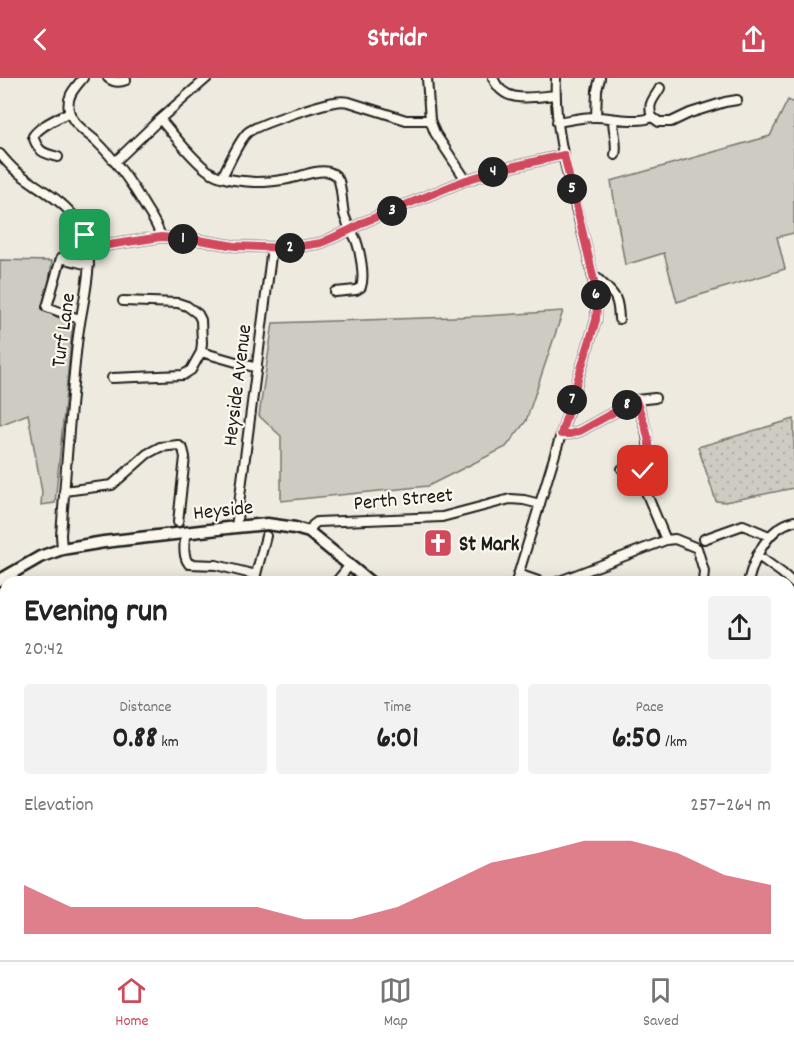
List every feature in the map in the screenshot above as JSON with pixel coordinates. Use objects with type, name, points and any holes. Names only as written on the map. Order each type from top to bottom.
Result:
[{"type":"main road","name":"Heyside","points":[[5,576],[40,557],[62,549],[104,542],[267,524],[309,532],[363,576]]},
{"type":"street","points":[[83,78],[69,97],[69,112],[72,120],[115,162],[133,186],[159,229],[161,237]]},
{"type":"street","points":[[108,78],[113,82],[126,80]]},
{"type":"street","points":[[115,162],[207,78]]},
{"type":"street","points":[[427,78],[429,120],[435,134],[466,180]]},
{"type":"street","points":[[493,78],[498,88],[513,97],[555,95]]},
{"type":"street","points":[[518,576],[596,320],[597,304],[593,278],[557,122],[556,78]]},
{"type":"street","points":[[596,117],[600,78]]},
{"type":"street","points":[[660,88],[650,101],[652,117],[659,122],[671,122],[698,111],[737,100]]},
{"type":"street","points":[[222,177],[241,141],[249,131],[329,103],[349,102],[406,120],[429,120]]},
{"type":"street","points":[[58,157],[43,153],[36,146],[33,136],[47,124],[69,112]]},
{"type":"street","points":[[557,122],[596,117],[645,120],[652,117]]},
{"type":"street","points":[[160,119],[198,162],[208,171],[222,177],[259,182],[287,179],[316,172],[330,172],[336,176],[339,180],[345,215],[359,250],[362,284],[356,290],[335,292]]},
{"type":"street","points":[[613,119],[613,133],[617,147],[615,155]]},
{"type":"street","name":"Turf Lane","points":[[0,154],[14,170],[53,196],[69,211],[78,222],[89,248],[89,265],[79,320],[64,491],[62,549]]},
{"type":"street","points":[[89,248],[161,237],[272,248],[321,243],[364,222],[466,180],[564,155]]},
{"type":"street","name":"Heyside Avenue","points":[[236,526],[272,248]]},
{"type":"street","points":[[79,320],[47,307],[62,258],[89,265]]},
{"type":"street","points":[[593,278],[597,278],[616,297],[619,303],[619,319]]},
{"type":"street","points":[[112,378],[183,375],[191,370],[201,352],[201,320],[192,309],[178,303],[123,301]]},
{"type":"street","points":[[201,352],[257,368]]},
{"type":"street","points":[[561,434],[580,431],[636,400],[655,398]]},
{"type":"street","points":[[636,400],[649,446],[649,456],[642,478],[666,540]]},
{"type":"street","points":[[64,491],[112,485],[152,451],[170,445],[178,446],[183,449],[185,457],[178,522]]},
{"type":"street","points":[[622,469],[642,478]]},
{"type":"street","name":"Perth Street","points":[[309,532],[317,522],[442,517],[510,499],[540,504]]},
{"type":"street","points":[[750,576],[757,555],[769,536],[794,521]]},
{"type":"street","points":[[704,539],[743,525],[769,536]]},
{"type":"street","points":[[184,533],[184,556],[189,564],[216,565],[247,576]]},
{"type":"street","points":[[256,576],[266,536]]},
{"type":"street","points":[[573,576],[666,540],[675,539],[697,548],[704,576]]},
{"type":"street","points":[[757,555],[785,576]]},
{"type":"street","points":[[341,576],[350,565]]},
{"type":"shaded area","points":[[788,100],[794,103],[794,233],[777,237],[785,269],[677,302],[664,253],[625,265],[611,181],[770,136]]},
{"type":"shaded area","points":[[0,260],[52,261],[45,310],[57,317],[73,321],[55,503],[41,505],[42,492],[28,414],[0,425]]},
{"type":"shaded area","points":[[563,311],[526,421],[506,447],[428,486],[281,501],[281,436],[259,416],[273,323]]},
{"type":"shaded area","points":[[794,419],[794,488],[725,502],[716,501],[698,447]]},
{"type":"place","name":"St Mark","points":[[438,543]]},
{"type":"route","points":[[85,235],[89,248],[161,237],[272,248],[321,243],[364,222],[466,180],[564,155],[593,278],[597,312],[561,434],[580,431],[636,400],[649,446],[649,456],[643,471]]}]
